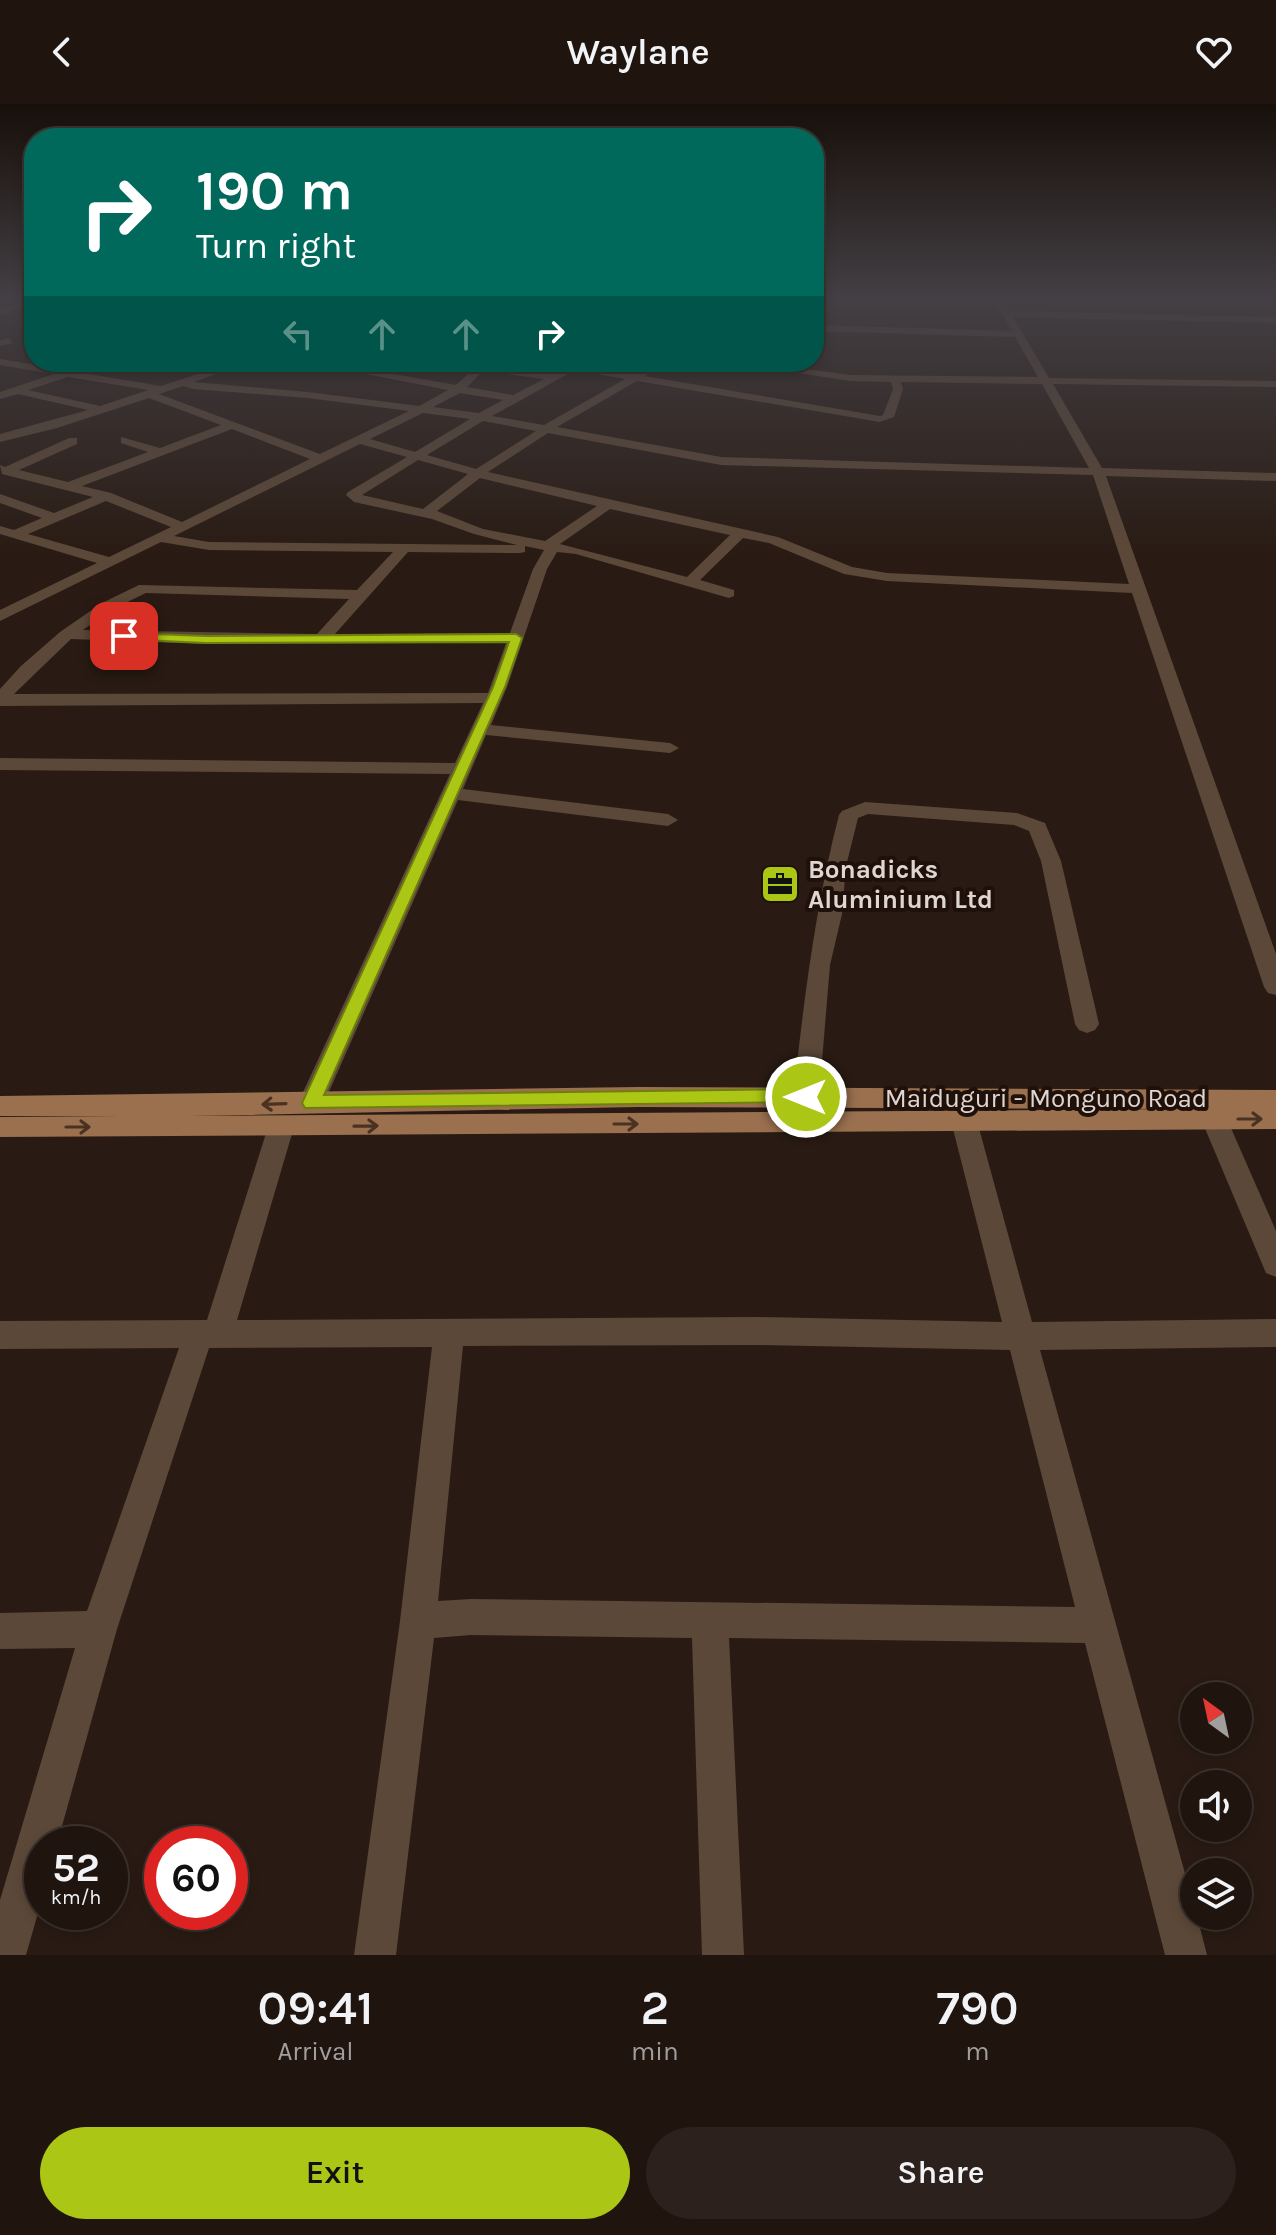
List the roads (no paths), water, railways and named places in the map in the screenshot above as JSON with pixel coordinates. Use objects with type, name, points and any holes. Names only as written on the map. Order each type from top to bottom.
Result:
[{"type":"main road","name":"Maiduguri - Monguno Road","points":[[0,1106],[806,1097],[1276,1100]]},
{"type":"main road","name":"Maiduguri - Monguno Road","points":[[0,1127],[1276,1119]]},
{"type":"street","points":[[0,396],[39,383]]},
{"type":"street","points":[[129,383],[165,390]]},
{"type":"street","points":[[1,437],[185,383]]},
{"type":"street","points":[[187,383],[481,417],[721,461],[1276,477]]},
{"type":"street","points":[[372,403],[412,383]]},
{"type":"street","points":[[432,383],[514,399]]},
{"type":"street","points":[[0,616],[420,410],[466,383]]},
{"type":"street","points":[[543,383],[481,417],[353,495],[550,547]]},
{"type":"street","points":[[434,515],[428,511],[430,507],[479,472],[625,383]]},
{"type":"street","points":[[666,383],[887,419],[898,389],[896,383]]},
{"type":"street","points":[[1049,383],[1098,472],[1276,987]]},
{"type":"street","points":[[1229,383],[1276,384]]},
{"type":"street","points":[[0,388],[64,399],[101,410]]},
{"type":"street","points":[[149,394],[321,459]]},
{"type":"street","points":[[840,413],[849,400]]},
{"type":"street","points":[[70,486],[156,451],[230,426]]},
{"type":"street","points":[[125,440],[156,451]]},
{"type":"street","points":[[359,440],[414,457],[607,505],[773,540],[849,571],[887,577],[1140,589]]},
{"type":"street","points":[[2,471],[73,441]]},
{"type":"street","points":[[2,471],[106,496],[183,527]]},
{"type":"street","points":[[0,543],[106,496]]},
{"type":"street","points":[[0,498],[54,518]]},
{"type":"street","points":[[311,1103],[494,698],[550,547],[607,505]]},
{"type":"street","points":[[0,530],[111,562]]},
{"type":"street","points":[[690,582],[740,533]]},
{"type":"street","points":[[159,538],[209,546],[550,547],[577,550],[729,593]]},
{"type":"street","points":[[323,637],[405,547]]},
{"type":"street","points":[[0,700],[27,669],[70,634],[116,601],[144,588],[363,595]]},
{"type":"street","points":[[0,597],[26,603]]},
{"type":"street","points":[[70,634],[206,639],[516,638]]},
{"type":"street","points":[[0,700],[494,698]]},
{"type":"street","points":[[480,729],[670,748]]},
{"type":"street","points":[[0,764],[462,769]]},
{"type":"street","points":[[450,793],[668,820]]},
{"type":"street","points":[[806,1097],[819,965],[831,914],[836,866],[849,815],[865,808],[1017,819],[1038,827],[1051,861],[1087,1024]]},
{"type":"street","points":[[1214,1119],[1276,1264]]},
{"type":"street","points":[[964,1121],[1186,1955]]},
{"type":"street","points":[[5,1955],[99,1629],[281,1127]]},
{"type":"street","points":[[375,1955],[418,1621],[449,1331]]},
{"type":"street","points":[[0,1335],[207,1336],[449,1331],[756,1331],[1021,1336],[1276,1333]]},
{"type":"street","points":[[418,1621],[471,1617],[1099,1625]]},
{"type":"street","points":[[710,1620],[723,1955]]},
{"type":"street","points":[[0,1631],[99,1629]]},
{"type":"place","name":"Bonadicks Aluminium Ltd","points":[[780,884]]}]
